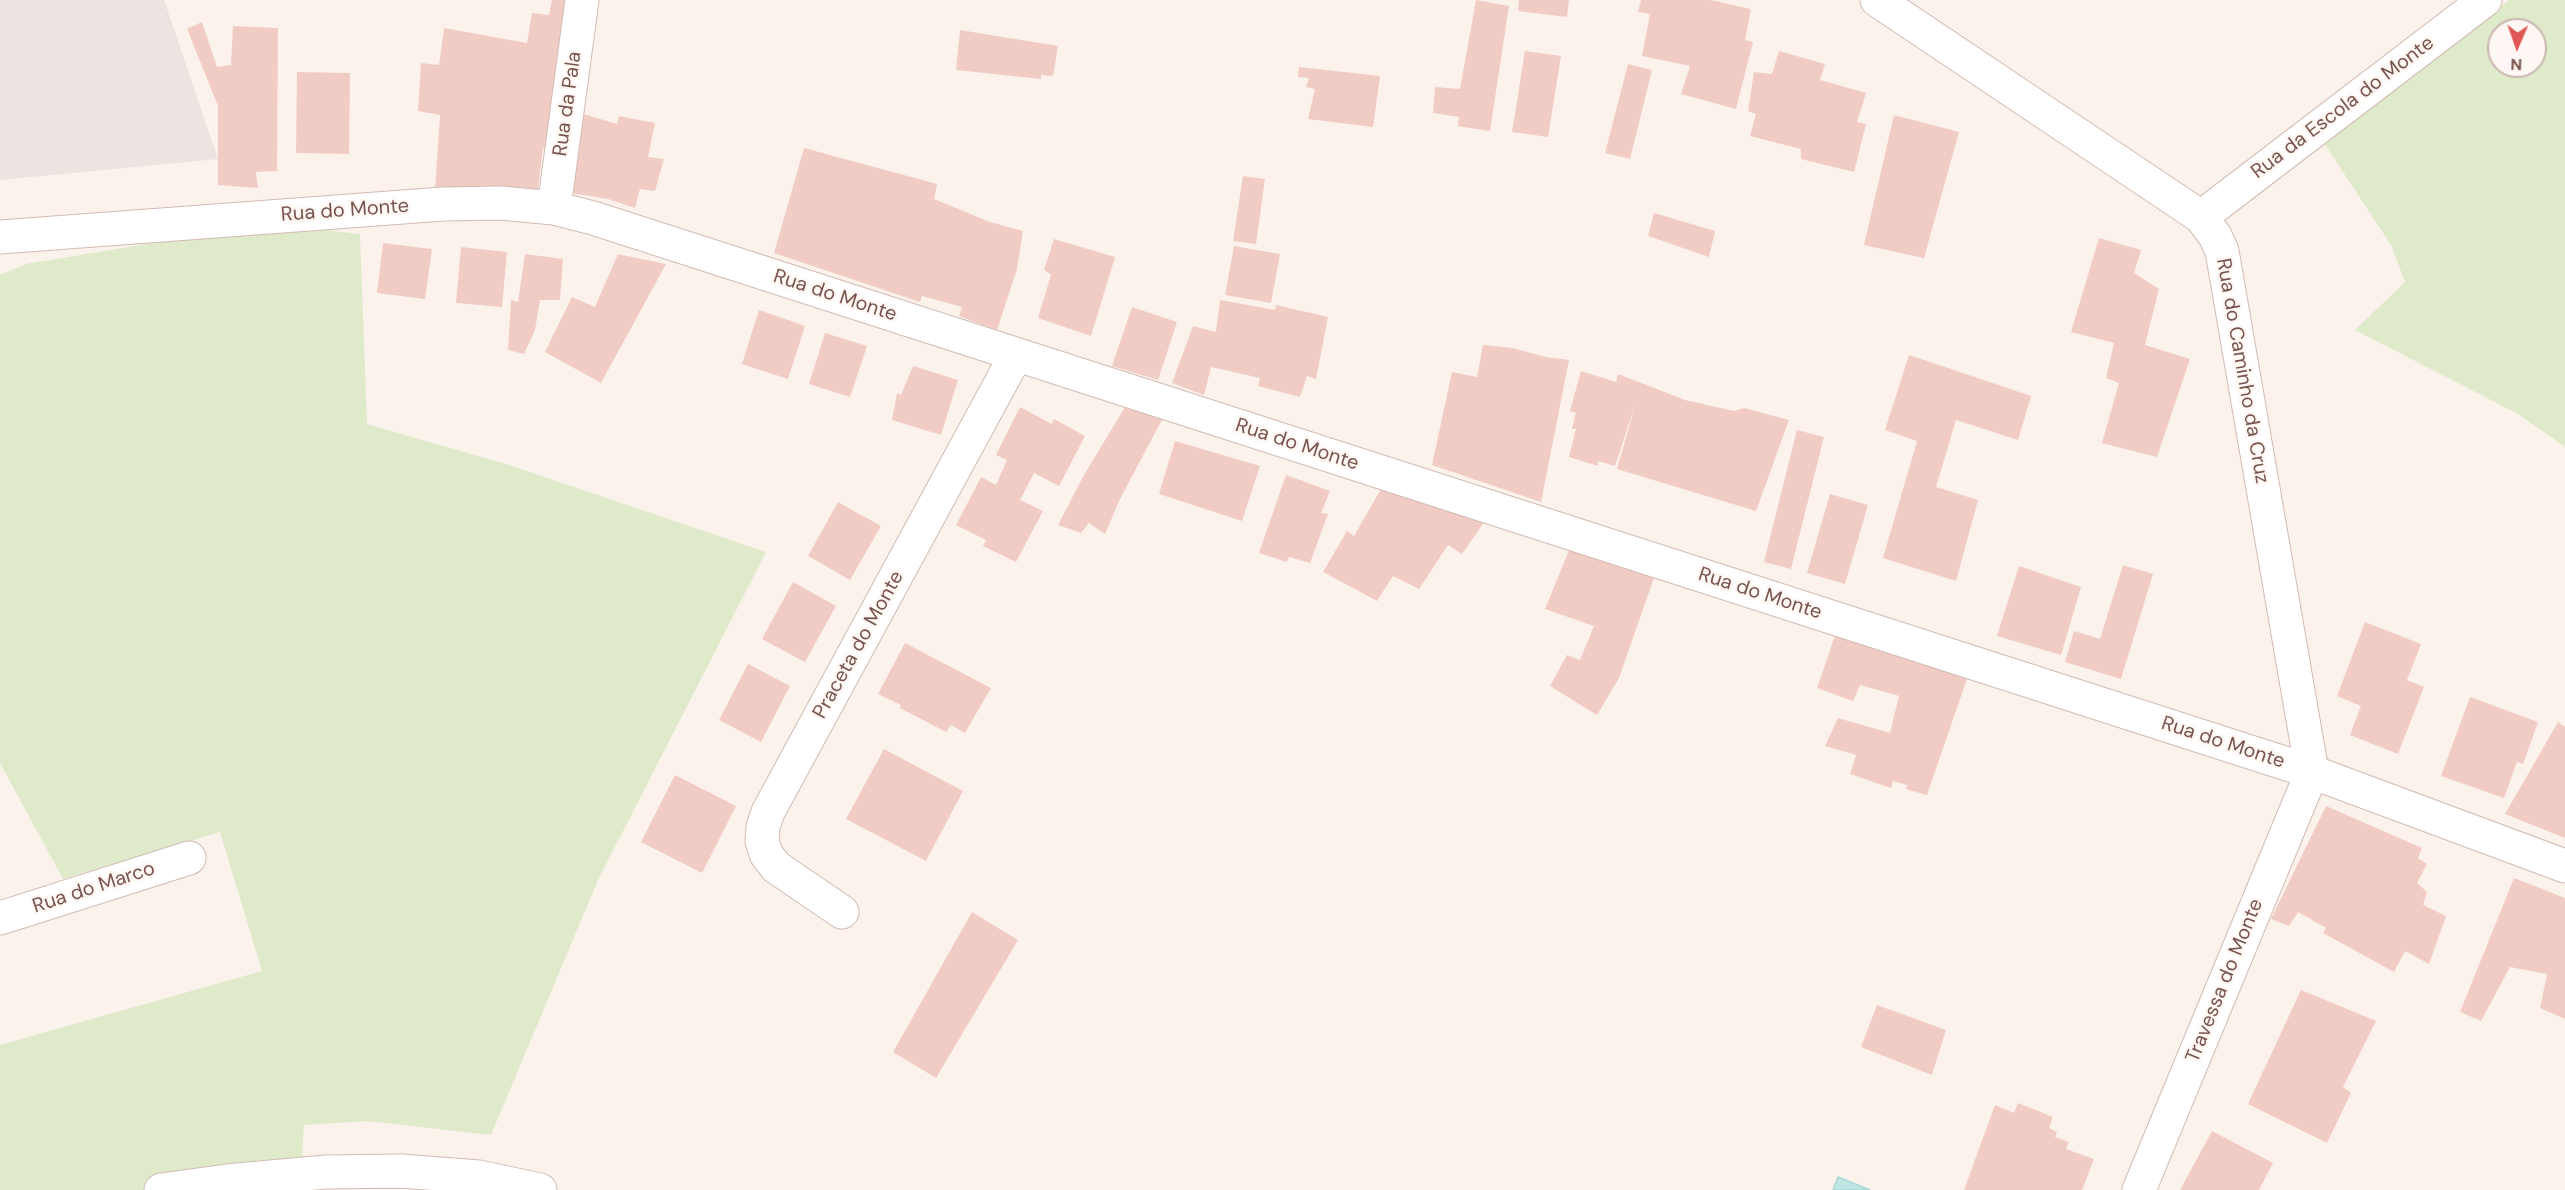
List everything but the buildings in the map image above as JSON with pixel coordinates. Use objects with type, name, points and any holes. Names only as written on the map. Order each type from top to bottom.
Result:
[{"type":"street","name":"Rua da Pala","points":[[554,208],[582,0]]},
{"type":"street","name":"Rua do Caminho da Cruz","points":[[1877,0],[2201,216],[2215,236],[2222,251],[2312,772]]},
{"type":"street","name":"Rua da Escola do Monte","points":[[2201,216],[2485,0]]},
{"type":"street","name":"Rua do Monte","points":[[0,237],[443,204],[501,203],[554,208],[593,218],[2312,772],[2565,866]]},
{"type":"street","name":"Praceta do Monte","points":[[842,912],[776,867],[766,854],[762,842],[763,827],[768,812],[1016,355]]},
{"type":"street","name":"Travessa do Monte","points":[[2139,1190],[2312,772]]},
{"type":"street","name":"Rua do Marco","points":[[0,918],[189,858]]},
{"type":"street","points":[[161,1190],[227,1181],[325,1181],[401,1171],[479,1177],[540,1190]]},
{"type":"shaded area","points":[[0,0],[164,0],[218,159],[0,180]]},
{"type":"green space","points":[[2509,0],[2565,0],[2565,447],[2518,414],[2355,330],[2405,282],[2391,245],[2324,143]]},
{"type":"green space","points":[[293,226],[360,234],[367,424],[509,465],[766,552],[598,880],[491,1135],[368,1121],[304,1125],[300,1190],[0,1190],[0,1045],[262,971],[220,832],[63,879],[0,763],[0,275],[26,264],[183,238]]},
{"type":"water","points":[[1838,1177],[1870,1190],[1833,1190]]}]
